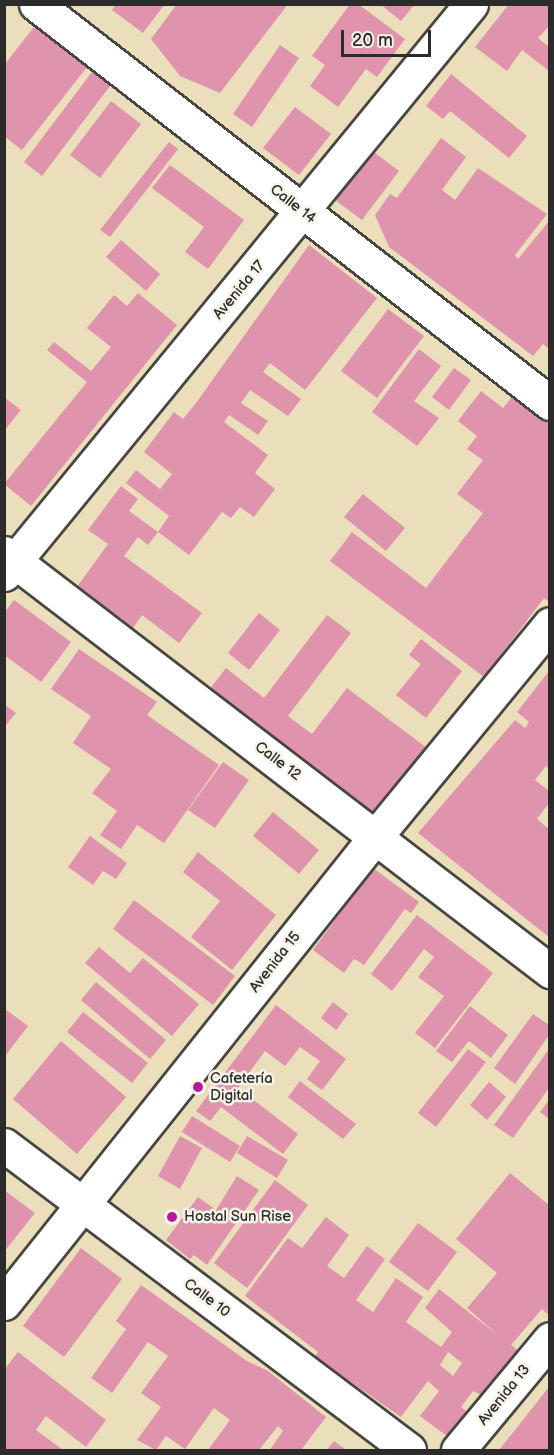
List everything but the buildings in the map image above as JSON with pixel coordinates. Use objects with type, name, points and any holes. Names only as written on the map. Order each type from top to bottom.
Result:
[{"type":"street","name":"Calle 14","points":[[36,4],[549,403]]},
{"type":"street","name":"Avenida 17","points":[[8,563],[304,212],[471,4]]},
{"type":"street","name":"Calle 12","points":[[8,563],[376,836],[549,971]]},
{"type":"street","name":"Avenida 15","points":[[4,1303],[376,836],[549,624]]},
{"type":"street","name":"Calle 10","points":[[4,1145],[409,1450]]},
{"type":"street","name":"Avenida 13","points":[[458,1450],[549,1339]]},
{"type":"place","name":"Cafetería Digital","points":[[198,1087]]},
{"type":"place","name":"Hostal Sun Rise","points":[[172,1217]]}]
